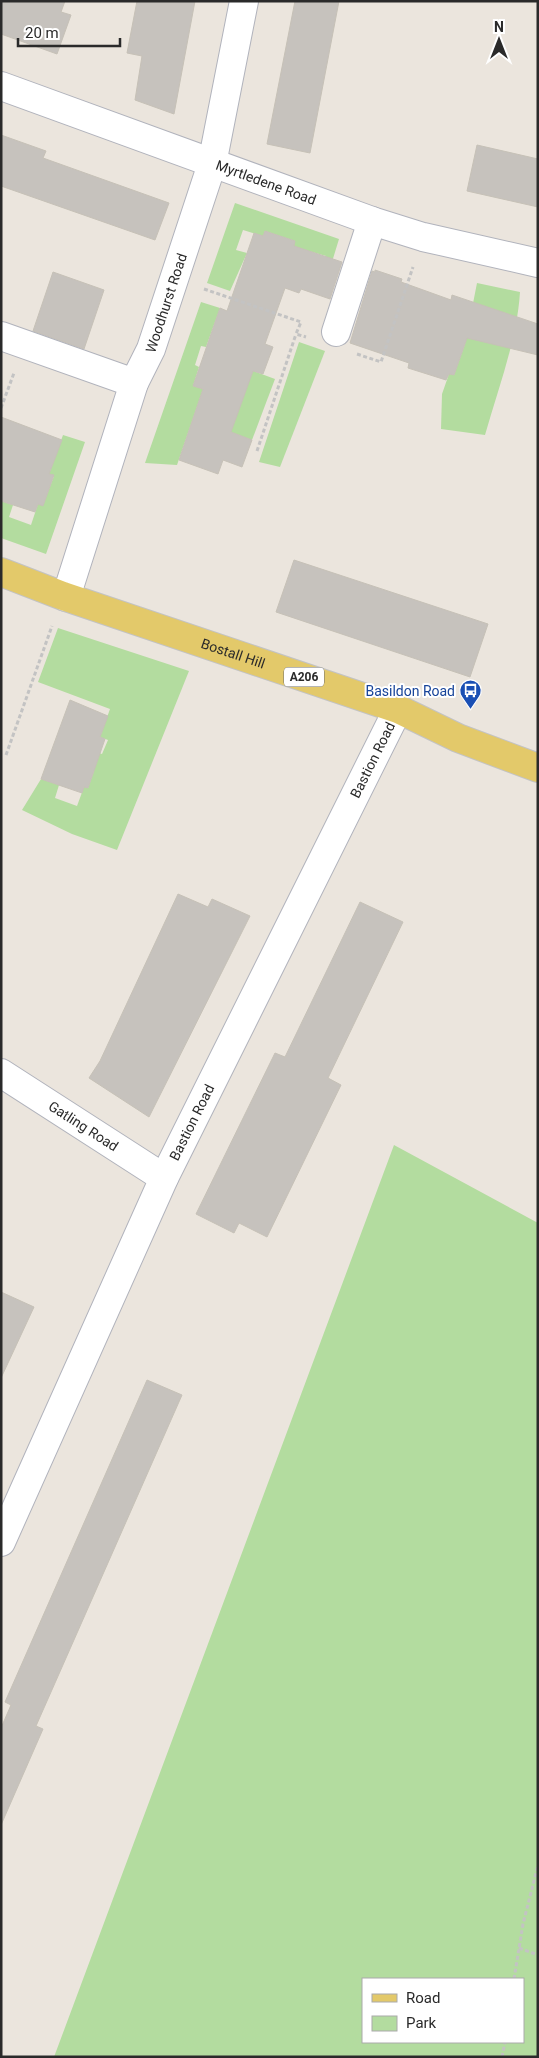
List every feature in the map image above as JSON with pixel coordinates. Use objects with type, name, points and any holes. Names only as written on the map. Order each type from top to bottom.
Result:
[{"type":"main road","name":"A206","points":[[1,572],[64,596]]},
{"type":"main road","name":"Bostall Hill","points":[[64,596],[398,709],[458,738],[538,768]]},
{"type":"street","name":"Woodhurst Road","points":[[64,596],[134,383],[151,349],[212,164],[244,1]]},
{"type":"street","name":"Myrtledene Road","points":[[1,86],[372,222],[423,237],[538,263]]},
{"type":"street","points":[[336,332],[372,222]]},
{"type":"street","points":[[1,336],[134,383]]},
{"type":"street","name":"Bastion Road","points":[[1,1542],[164,1178],[398,709]]},
{"type":"street","name":"Gatling Road","points":[[1,1073],[164,1178]]},
{"type":"path","points":[[175,279],[301,322]]},
{"type":"path","points":[[257,451],[296,334]]},
{"type":"path","points":[[6,755],[64,596]]},
{"type":"path","points":[[514,1978],[523,1924],[538,1865]]},
{"type":"path","points":[[519,1948],[538,1955]]},
{"type":"path","points":[[502,2057],[504,2043]]},
{"type":"green space","points":[[235,203],[339,239],[328,275],[326,256],[305,250],[292,251],[295,241],[265,231],[263,236],[243,230],[236,250],[247,253],[230,291],[207,283]]},
{"type":"green space","points":[[477,283],[520,292],[511,346],[485,435],[441,429],[442,394],[449,374],[454,375],[465,344]]},
{"type":"green space","points":[[201,302],[220,308],[206,347],[201,346],[195,365],[199,367],[193,386],[203,389],[177,465],[145,463]]},
{"type":"green space","points":[[299,342],[325,351],[280,467],[259,462]]},
{"type":"green space","points":[[237,365],[275,379],[252,440],[225,430]]},
{"type":"green space","points":[[63,435],[85,442],[46,554],[1,538],[1,501],[13,505],[9,517],[31,525],[38,504],[43,505],[54,476],[49,474]]},
{"type":"green space","points":[[58,628],[189,671],[117,850],[72,834],[22,810],[41,779],[59,785],[55,798],[77,806],[84,787],[88,788],[94,771],[90,769],[96,752],[102,754],[108,740],[100,737],[110,709],[38,682]]},
{"type":"green space","points":[[394,1145],[538,1223],[538,2057],[54,2057]]},
{"type":"building","points":[[1,1],[65,1],[61,12],[71,15],[57,54],[1,34]]},
{"type":"building","points":[[137,1],[195,1],[174,114],[135,100],[142,56],[127,53]]},
{"type":"building","points":[[295,1],[339,1],[310,153],[267,144]]},
{"type":"building","points":[[1,135],[46,151],[43,158],[169,203],[155,240],[1,186]]},
{"type":"building","points":[[477,145],[538,159],[538,207],[467,191]]},
{"type":"building","points":[[265,231],[295,241],[294,246],[342,262],[330,299],[301,289],[299,293],[285,288],[265,344],[273,347],[263,374],[253,371],[231,432],[252,440],[242,467],[223,460],[218,474],[179,460],[203,389],[193,386],[220,308],[227,311],[254,233],[263,236]]},
{"type":"building","points":[[375,270],[402,279],[401,282],[451,300],[452,295],[538,324],[538,355],[467,338],[454,375],[449,374],[446,380],[408,368],[409,363],[350,343],[372,271],[375,272]]},
{"type":"building","points":[[53,272],[104,290],[84,349],[33,331]]},
{"type":"building","points":[[1,417],[62,440],[49,474],[54,475],[43,506],[38,504],[35,512],[1,501]]},
{"type":"building","points":[[294,560],[488,624],[470,677],[276,612]]},
{"type":"building","points":[[70,700],[108,716],[100,737],[105,739],[88,788],[84,787],[82,793],[41,779]]},
{"type":"building","points":[[178,894],[208,907],[212,899],[250,916],[149,1117],[89,1078],[100,1061]]},
{"type":"building","points":[[360,902],[403,922],[328,1078],[341,1085],[267,1237],[239,1223],[234,1233],[196,1214],[275,1053],[285,1057]]},
{"type":"building","points":[[1,1292],[34,1307],[1,1378]]},
{"type":"building","points":[[147,1380],[182,1395],[36,1726],[43,1729],[1,1825],[1,1728],[11,1705],[5,1702]]},
{"type":"place","name":"Basildon Road","points":[[471,710]]}]
